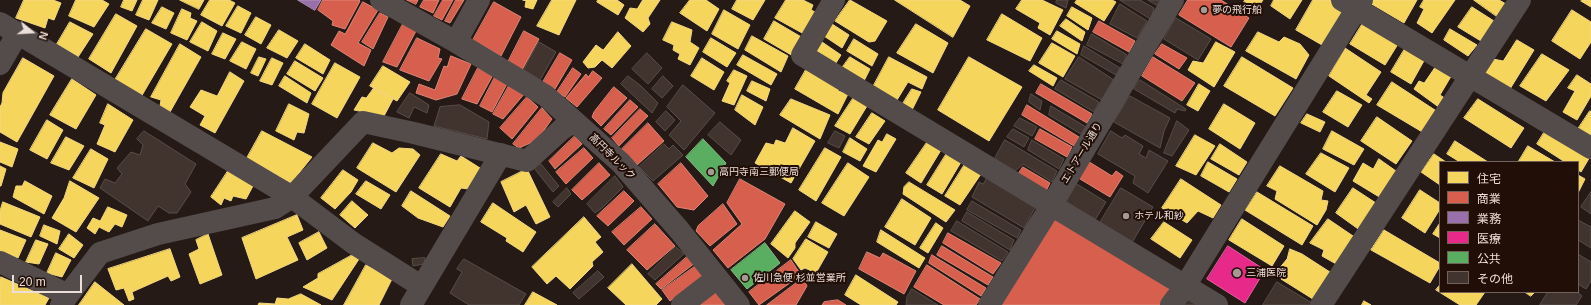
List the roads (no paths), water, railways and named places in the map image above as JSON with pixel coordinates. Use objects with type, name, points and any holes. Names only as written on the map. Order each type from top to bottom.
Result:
[{"type":"street","name":"高円寺ルック","points":[[381,0],[456,42],[546,96],[621,163],[680,231],[739,305]]},
{"type":"street","points":[[456,42],[479,0]]},
{"type":"street","name":"エトアール通り","points":[[989,305],[1051,206],[1173,0]]},
{"type":"street","points":[[1321,305],[1520,0]]},
{"type":"street","points":[[1171,305],[1185,286],[1354,3],[1470,76],[1591,148]]},
{"type":"street","points":[[831,5],[802,55],[1218,305]]},
{"type":"street","points":[[0,64],[9,28],[292,197],[353,243],[421,286]]},
{"type":"street","points":[[0,262],[64,300],[100,253],[158,234],[275,208],[292,197],[363,122],[527,161],[562,129],[574,121]]},
{"type":"street","points":[[411,305],[501,154]]},
{"type":"street","points":[[682,305],[718,278]]},
{"type":"place","name":"夢の飛行船","points":[[1204,10]]},
{"type":"place","name":"高円寺南三郵便局","points":[[711,172]]},
{"type":"place","name":"ホテル和紗","points":[[1126,216]]},
{"type":"place","name":"三浦医院","points":[[1237,273]]},
{"type":"place","name":"佐川急便 杉並営業所","points":[[745,278]]}]
